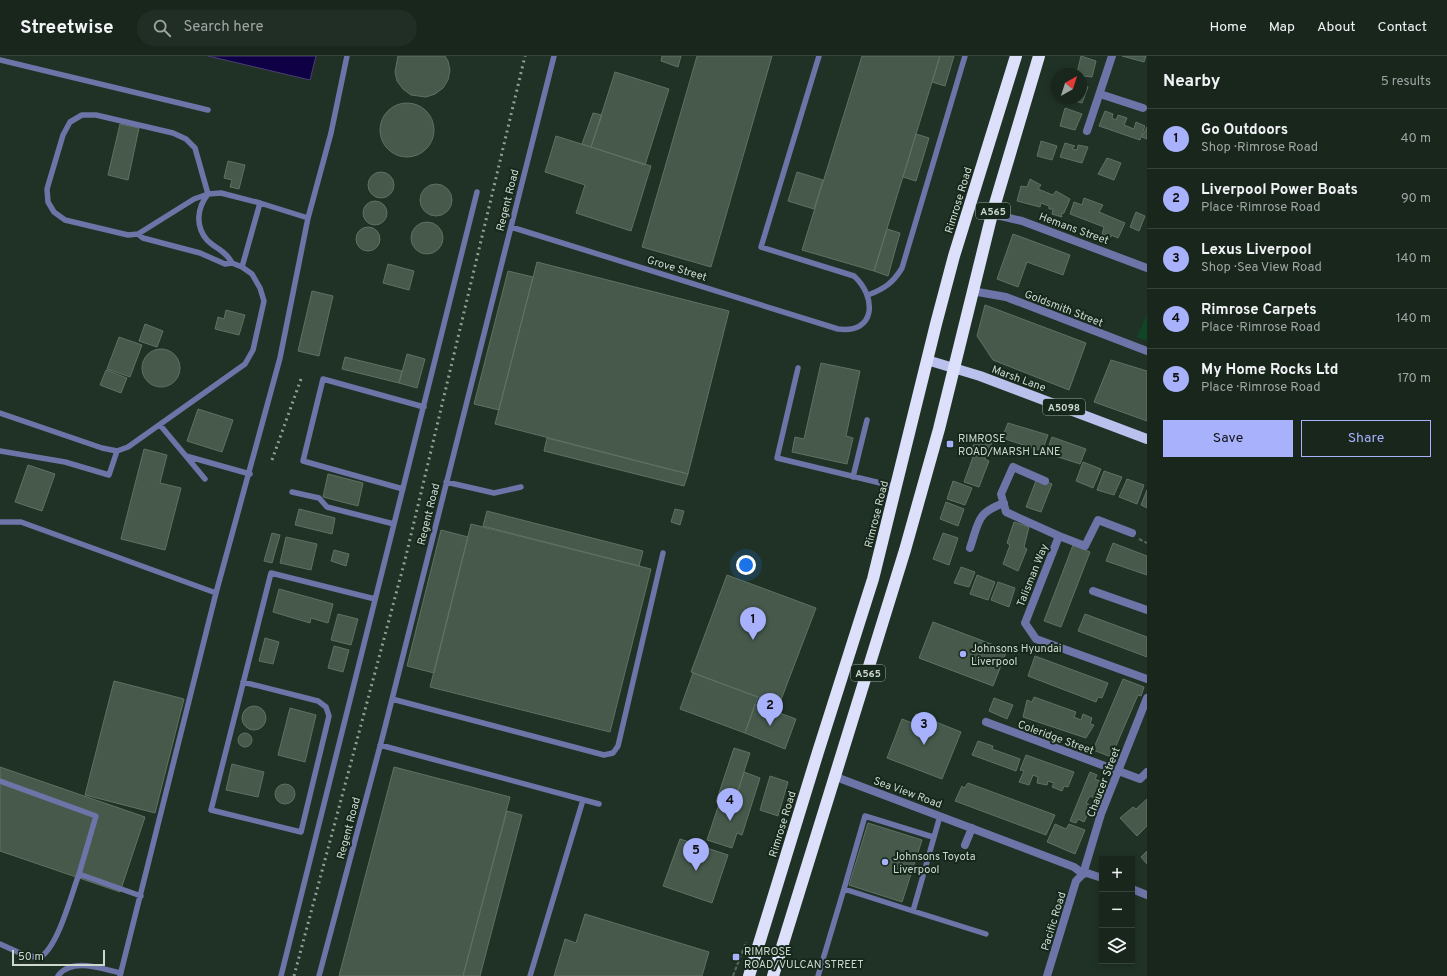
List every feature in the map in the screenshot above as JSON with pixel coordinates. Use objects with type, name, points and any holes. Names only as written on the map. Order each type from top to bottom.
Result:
[{"type":"highway","name":"Rimrose Road","points":[[749,976],[818,752],[858,630],[897,487],[927,360],[954,256],[1016,56]]},
{"type":"highway","name":"A565","points":[[773,976],[836,777],[907,543],[939,429],[953,367],[992,214],[1039,56]]},
{"type":"main road","name":"Marsh Lane","points":[[927,360],[953,367],[1013,388],[1147,439]]},
{"type":"street","points":[[1087,131],[1112,56]]},
{"type":"street","points":[[1100,94],[1145,108]]},
{"type":"street","name":"Hemans Street","points":[[992,214],[1022,221],[1147,268]]},
{"type":"street","name":"Goldsmith Street","points":[[972,291],[1006,298],[1147,351]]},
{"type":"street","points":[[1045,481],[1014,467],[1001,494],[1006,512],[1059,536]]},
{"type":"street","points":[[970,548],[981,516],[988,509],[1004,503]]},
{"type":"street","name":"Talisman Way","points":[[1132,533],[1098,520],[1085,546],[1059,536],[1025,623],[1036,639],[1147,679]]},
{"type":"street","points":[[1093,591],[1147,610]]},
{"type":"street","name":"Chaucer Street","points":[[1083,874],[1101,814],[1147,698]]},
{"type":"street","name":"Coleridge Street","points":[[986,722],[1140,779],[1147,772]]},
{"type":"street","name":"Sea View Road","points":[[836,777],[1074,867],[1083,874],[1086,873],[1099,877]]},
{"type":"street","points":[[965,845],[972,828]]},
{"type":"street","name":"Pacific Road","points":[[1047,976],[1076,881],[1083,874]]},
{"type":"street","points":[[1135,890],[1145,892]]},
{"type":"lane","points":[[58,976],[73,966],[86,965],[121,975],[216,593],[250,474],[280,358],[308,218],[330,133],[347,56]]},
{"type":"lane","name":"Regent Road","points":[[319,976],[392,699],[554,56]]},
{"type":"lane","points":[[818,56],[762,247],[854,276],[862,284],[868,295],[885,288],[895,280],[902,268],[965,56]]},
{"type":"lane","points":[[0,60],[208,110]]},
{"type":"lane","points":[[232,263],[228,255],[207,240],[200,229],[198,218],[201,204],[208,194],[196,148],[186,139],[173,133],[96,115],[82,115],[70,122],[63,135],[47,189],[48,202],[54,212],[65,220],[116,233],[138,234],[194,199],[208,194],[221,193],[308,218]]},
{"type":"lane","points":[[280,976],[477,192]]},
{"type":"lane","points":[[242,266],[260,203]]},
{"type":"lane","name":"Grove Street","points":[[511,227],[838,329],[848,330],[857,328],[865,320],[870,308],[868,295]]},
{"type":"lane","points":[[0,413],[102,448],[117,450],[128,447],[233,375],[245,364],[253,350],[264,301],[260,288],[252,274],[242,266],[232,263],[225,264],[200,253],[143,238],[138,234]]},
{"type":"lane","points":[[798,368],[777,458],[897,487]]},
{"type":"lane","points":[[403,489],[303,461],[323,379],[424,406]]},
{"type":"lane","points":[[853,476],[867,420]]},
{"type":"lane","points":[[160,425],[205,479]]},
{"type":"lane","points":[[0,451],[65,462],[109,475],[117,450]]},
{"type":"lane","points":[[186,456],[250,474]]},
{"type":"lane","points":[[446,482],[494,493],[521,487]]},
{"type":"lane","points":[[292,492],[319,498],[327,507],[394,524]]},
{"type":"lane","points":[[0,522],[21,522],[216,593]]},
{"type":"lane","points":[[392,699],[604,755],[613,753],[618,746],[663,553]]},
{"type":"lane","points":[[243,682],[318,701],[326,708],[329,716],[301,832],[211,810],[243,682],[271,573],[375,599]]},
{"type":"lane","points":[[380,745],[599,804]]},
{"type":"lane","points":[[0,781],[96,816],[79,874],[54,942],[45,955],[39,958],[22,954],[0,944]]},
{"type":"lane","points":[[530,976],[583,800]]},
{"type":"lane","points":[[818,976],[865,816],[933,837]]},
{"type":"lane","points":[[913,911],[933,837],[944,817]]},
{"type":"lane","points":[[79,874],[141,896]]},
{"type":"lane","points":[[844,889],[986,934]]},
{"type":"path","points":[[733,976],[746,941]]},
{"type":"green space","points":[[1147,314],[1147,341],[1137,337]]},
{"type":"shaded area","points":[[208,56],[316,56],[310,80]]},
{"type":"building","points":[[398,56],[445,56],[450,70],[448,80],[443,88],[435,94],[426,97],[411,95],[403,89],[397,81],[395,72]]},
{"type":"building","points":[[662,56],[681,56],[678,67],[661,61]]},
{"type":"building","points":[[697,56],[772,56],[711,267],[642,247]]},
{"type":"building","points":[[862,56],[940,56],[874,271],[802,250]]},
{"type":"building","points":[[940,56],[954,56],[945,86],[932,82]]},
{"type":"building","points":[[1081,56],[1096,61],[1092,77],[1087,76],[1087,68],[1078,68]]},
{"type":"building","points":[[1122,56],[1146,56],[1144,62]]},
{"type":"building","points":[[615,72],[669,89],[645,165],[591,147]]},
{"type":"building","points":[[407,103],[417,105],[426,111],[432,120],[434,130],[432,140],[426,149],[417,155],[407,157],[397,155],[388,149],[382,140],[380,130],[382,120],[388,111],[397,105]]},
{"type":"building","points":[[1065,108],[1082,114],[1075,130],[1060,126]]},
{"type":"building","points":[[1105,111],[1113,114],[1112,118],[1116,120],[1118,115],[1127,118],[1124,125],[1134,129],[1136,122],[1145,126],[1140,140],[1099,126]]},
{"type":"building","points":[[593,113],[602,115],[591,147],[582,144]]},
{"type":"building","points":[[120,124],[139,128],[128,180],[108,175]]},
{"type":"building","points":[[1147,127],[1147,139],[1142,137]]},
{"type":"building","points":[[916,134],[929,138],[916,181],[903,177]]},
{"type":"building","points":[[556,136],[651,166],[631,231],[576,213],[585,185],[545,172]]},
{"type":"building","points":[[1041,141],[1057,146],[1052,160],[1037,156]]},
{"type":"building","points":[[1065,143],[1075,146],[1072,149],[1077,150],[1078,145],[1088,147],[1082,163],[1060,157]]},
{"type":"building","points":[[1107,158],[1121,163],[1114,180],[1098,174]]},
{"type":"building","points":[[228,161],[245,165],[239,189],[230,187],[232,180],[224,178]]},
{"type":"building","points":[[381,172],[390,176],[394,185],[390,194],[381,198],[372,194],[368,185],[372,176]]},
{"type":"building","points":[[797,172],[823,180],[814,209],[788,201]]},
{"type":"building","points":[[1030,179],[1041,185],[1038,189],[1053,195],[1056,191],[1070,199],[1064,213],[1061,214],[1062,217],[1052,214],[1053,209],[1049,209],[1049,206],[1041,203],[1040,207],[1017,201],[1021,186],[1027,187]]},
{"type":"building","points":[[433,184],[439,184],[448,188],[452,200],[448,212],[439,216],[433,216],[424,212],[420,203],[420,197],[424,188]]},
{"type":"building","points":[[1084,198],[1103,205],[1099,212],[1125,223],[1118,238],[1111,235],[1111,237],[1102,234],[1104,227],[1070,214],[1074,202],[1082,205]]},
{"type":"building","points":[[375,201],[383,205],[387,213],[383,221],[375,225],[367,221],[363,213],[367,205]]},
{"type":"building","points":[[1136,212],[1145,216],[1139,231],[1130,227]]},
{"type":"building","points":[[424,222],[430,222],[440,229],[443,238],[442,244],[436,251],[430,254],[424,254],[414,247],[411,241],[411,235],[418,225]]},
{"type":"building","points":[[368,227],[376,231],[380,239],[376,247],[368,251],[360,247],[356,239],[360,231]]},
{"type":"building","points":[[887,229],[900,233],[888,276],[874,271]]},
{"type":"building","points":[[1013,234],[1070,255],[1063,275],[1027,262],[1018,287],[997,279]]},
{"type":"building","points":[[537,262],[729,311],[688,474],[495,424]]},
{"type":"building","points":[[388,264],[414,271],[409,290],[383,283]]},
{"type":"building","points":[[508,271],[533,277],[499,410],[474,404]]},
{"type":"building","points":[[312,291],[333,296],[319,356],[298,351]]},
{"type":"building","points":[[985,305],[1086,343],[1069,390],[993,360],[977,336]]},
{"type":"building","points":[[226,310],[245,315],[239,335],[215,329],[218,317],[224,319]]},
{"type":"building","points":[[145,324],[163,331],[157,347],[139,341]]},
{"type":"building","points":[[119,337],[142,345],[130,377],[107,369]]},
{"type":"building","points":[[157,349],[165,349],[175,354],[179,361],[179,375],[175,382],[165,387],[157,387],[147,382],[145,379],[142,372],[142,364],[147,354],[150,352]]},
{"type":"building","points":[[407,354],[425,359],[417,388],[399,383]]},
{"type":"building","points":[[345,357],[402,371],[399,383],[342,369]]},
{"type":"building","points":[[1111,360],[1147,371],[1147,421],[1094,402]]},
{"type":"building","points":[[821,363],[860,371],[846,436],[853,438],[847,464],[792,452],[795,437],[804,439]]},
{"type":"building","points":[[106,370],[127,378],[121,393],[100,385]]},
{"type":"building","points":[[198,409],[233,420],[222,452],[187,441]]},
{"type":"building","points":[[1008,423],[1048,435],[1042,451],[1002,438]]},
{"type":"building","points":[[977,435],[993,440],[985,459],[989,461],[979,487],[964,482],[973,457],[970,455]]},
{"type":"building","points":[[1052,437],[1086,449],[1080,464],[1046,453]]},
{"type":"building","points":[[547,438],[688,474],[684,486],[544,451]]},
{"type":"building","points":[[144,449],[167,455],[160,483],[181,488],[165,550],[121,539]]},
{"type":"building","points":[[1083,462],[1101,469],[1093,488],[1076,481]]},
{"type":"building","points":[[28,465],[55,474],[42,511],[15,502]]},
{"type":"building","points":[[1104,471],[1122,477],[1114,495],[1097,490]]},
{"type":"building","points":[[328,474],[363,483],[358,506],[323,497]]},
{"type":"building","points":[[1037,478],[1052,484],[1041,512],[1026,507]]},
{"type":"building","points":[[1127,479],[1144,485],[1137,504],[1119,497]]},
{"type":"building","points":[[953,481],[972,488],[965,505],[947,499]]},
{"type":"building","points":[[1147,490],[1147,508],[1141,505]]},
{"type":"building","points":[[946,502],[964,509],[958,526],[940,519]]},
{"type":"building","points":[[299,509],[335,518],[332,534],[295,525]]},
{"type":"building","points":[[675,509],[684,511],[680,525],[671,522]]},
{"type":"building","points":[[487,511],[643,551],[639,566],[483,526]]},
{"type":"building","points":[[1014,522],[1029,527],[1024,547],[1027,549],[1018,571],[1003,564],[1010,545],[1007,543]]},
{"type":"building","points":[[471,524],[651,569],[610,732],[430,687]]},
{"type":"building","points":[[441,530],[468,537],[434,673],[407,666]]},
{"type":"building","points":[[272,533],[280,535],[272,563],[264,561]]},
{"type":"building","points":[[943,533],[958,538],[949,565],[933,559]]},
{"type":"building","points":[[286,537],[317,544],[311,570],[280,563]]},
{"type":"building","points":[[1113,543],[1147,556],[1147,575],[1106,561]]},
{"type":"building","points":[[1073,545],[1090,552],[1061,627],[1044,621]]},
{"type":"building","points":[[334,550],[349,554],[346,566],[331,561]]},
{"type":"building","points":[[961,567],[975,572],[969,587],[954,583]]},
{"type":"building","points":[[727,575],[816,608],[779,705],[691,672]]},
{"type":"building","points":[[977,575],[995,582],[988,600],[970,594]]},
{"type":"building","points":[[998,582],[1015,588],[1009,607],[991,600]]},
{"type":"building","points":[[279,589],[333,604],[328,623],[311,618],[310,623],[273,612]]},
{"type":"building","points":[[338,614],[358,619],[351,645],[331,640]]},
{"type":"building","points":[[1085,614],[1147,637],[1147,657],[1078,631]]},
{"type":"building","name":"Johnsons Hyundai Liverpool","points":[[933,622],[1007,650],[993,686],[919,658]]},
{"type":"building","points":[[265,638],[279,642],[273,664],[259,661]]},
{"type":"building","points":[[334,646],[349,650],[343,672],[328,668]]},
{"type":"building","points":[[1035,656],[1108,683],[1102,698],[1098,697],[1096,702],[1028,676]]},
{"type":"building","points":[[693,673],[758,697],[745,733],[680,709]]},
{"type":"building","points":[[1123,679],[1144,687],[1141,696],[1138,695],[1115,748],[1118,749],[1114,758],[1093,750]]},
{"type":"building","points":[[114,681],[184,699],[155,813],[85,795]]},
{"type":"building","points":[[1034,697],[1076,712],[1074,717],[1081,720],[1083,714],[1092,718],[1090,724],[1094,725],[1086,738],[1023,717],[1027,700],[1032,702]]},
{"type":"building","points":[[994,698],[1013,705],[1007,719],[989,711]]},
{"type":"building","points":[[755,704],[796,719],[785,749],[745,733]]},
{"type":"building","points":[[254,706],[262,710],[266,718],[262,726],[254,730],[246,726],[242,718],[246,710]]},
{"type":"building","points":[[290,708],[316,715],[305,762],[278,755]]},
{"type":"building","points":[[916,714],[961,732],[942,779],[887,758],[902,719],[912,723]]},
{"type":"building","points":[[245,733],[250,735],[252,740],[250,745],[245,747],[240,745],[238,740],[240,735]]},
{"type":"building","points":[[978,741],[993,746],[992,749],[1020,759],[1016,771],[972,755]]},
{"type":"building","points":[[734,748],[750,753],[732,809],[716,802]]},
{"type":"building","points":[[1026,755],[1074,772],[1068,787],[1064,786],[1062,791],[1052,787],[1054,783],[1048,781],[1047,785],[1037,783],[1038,777],[1033,775],[1029,785],[1019,782],[1024,771],[1020,770]]},
{"type":"building","points":[[232,764],[264,772],[258,797],[226,790]]},
{"type":"building","points":[[0,767],[145,817],[120,892],[0,851]]},
{"type":"building","points":[[394,767],[510,797],[463,976],[339,976]]},
{"type":"building","points":[[744,772],[760,778],[742,835],[737,833],[732,848],[707,840],[719,804],[732,809]]},
{"type":"building","points":[[1090,772],[1097,775],[1095,779],[1102,782],[1094,798],[1090,796],[1086,803],[1092,806],[1084,822],[1078,819],[1076,823],[1070,821]]},
{"type":"building","points":[[770,776],[788,782],[778,816],[760,810]]},
{"type":"building","points":[[968,783],[1055,815],[1046,835],[955,801],[962,786],[964,788]]},
{"type":"building","points":[[281,784],[289,784],[295,790],[295,798],[289,804],[281,804],[275,798],[275,790]]},
{"type":"building","points":[[1147,799],[1147,826],[1137,836],[1120,818],[1133,807],[1136,809]]},
{"type":"building","points":[[507,811],[522,815],[480,976],[463,976]]},
{"type":"building","name":"Johnsons Toyota Liverpool","points":[[868,823],[922,840],[902,902],[849,885]]},
{"type":"building","points":[[1055,824],[1066,829],[1069,824],[1085,830],[1075,854],[1047,842]]},
{"type":"building","points":[[680,839],[728,855],[712,903],[663,886]]},
{"type":"building","points":[[1147,851],[1147,864],[1141,857]]},
{"type":"building","points":[[585,914],[709,952],[702,976],[554,976],[565,939],[576,943]]},
{"type":"railway","points":[[294,976],[405,560],[525,56]]},
{"type":"railway","points":[[272,460],[301,379]]},
{"type":"place","name":"RIMROSE ROAD/MARSH LANE","points":[[950,444]]},
{"type":"place","name":"Go Outdoors","points":[[753,640]]},
{"type":"place","name":"Johnsons Hyundai Liverpool","points":[[963,654]]},
{"type":"place","name":"Liverpool Power Boats","points":[[770,726]]},
{"type":"place","name":"Lexus Liverpool","points":[[924,745]]},
{"type":"place","name":"Rimrose Carpets","points":[[730,821]]},
{"type":"place","name":"Johnsons Toyota Liverpool","points":[[885,862]]},
{"type":"place","name":"My Home Rocks Ltd","points":[[696,871]]},
{"type":"place","name":"RIMROSE ROAD/VULCAN STREET","points":[[736,957]]}]
